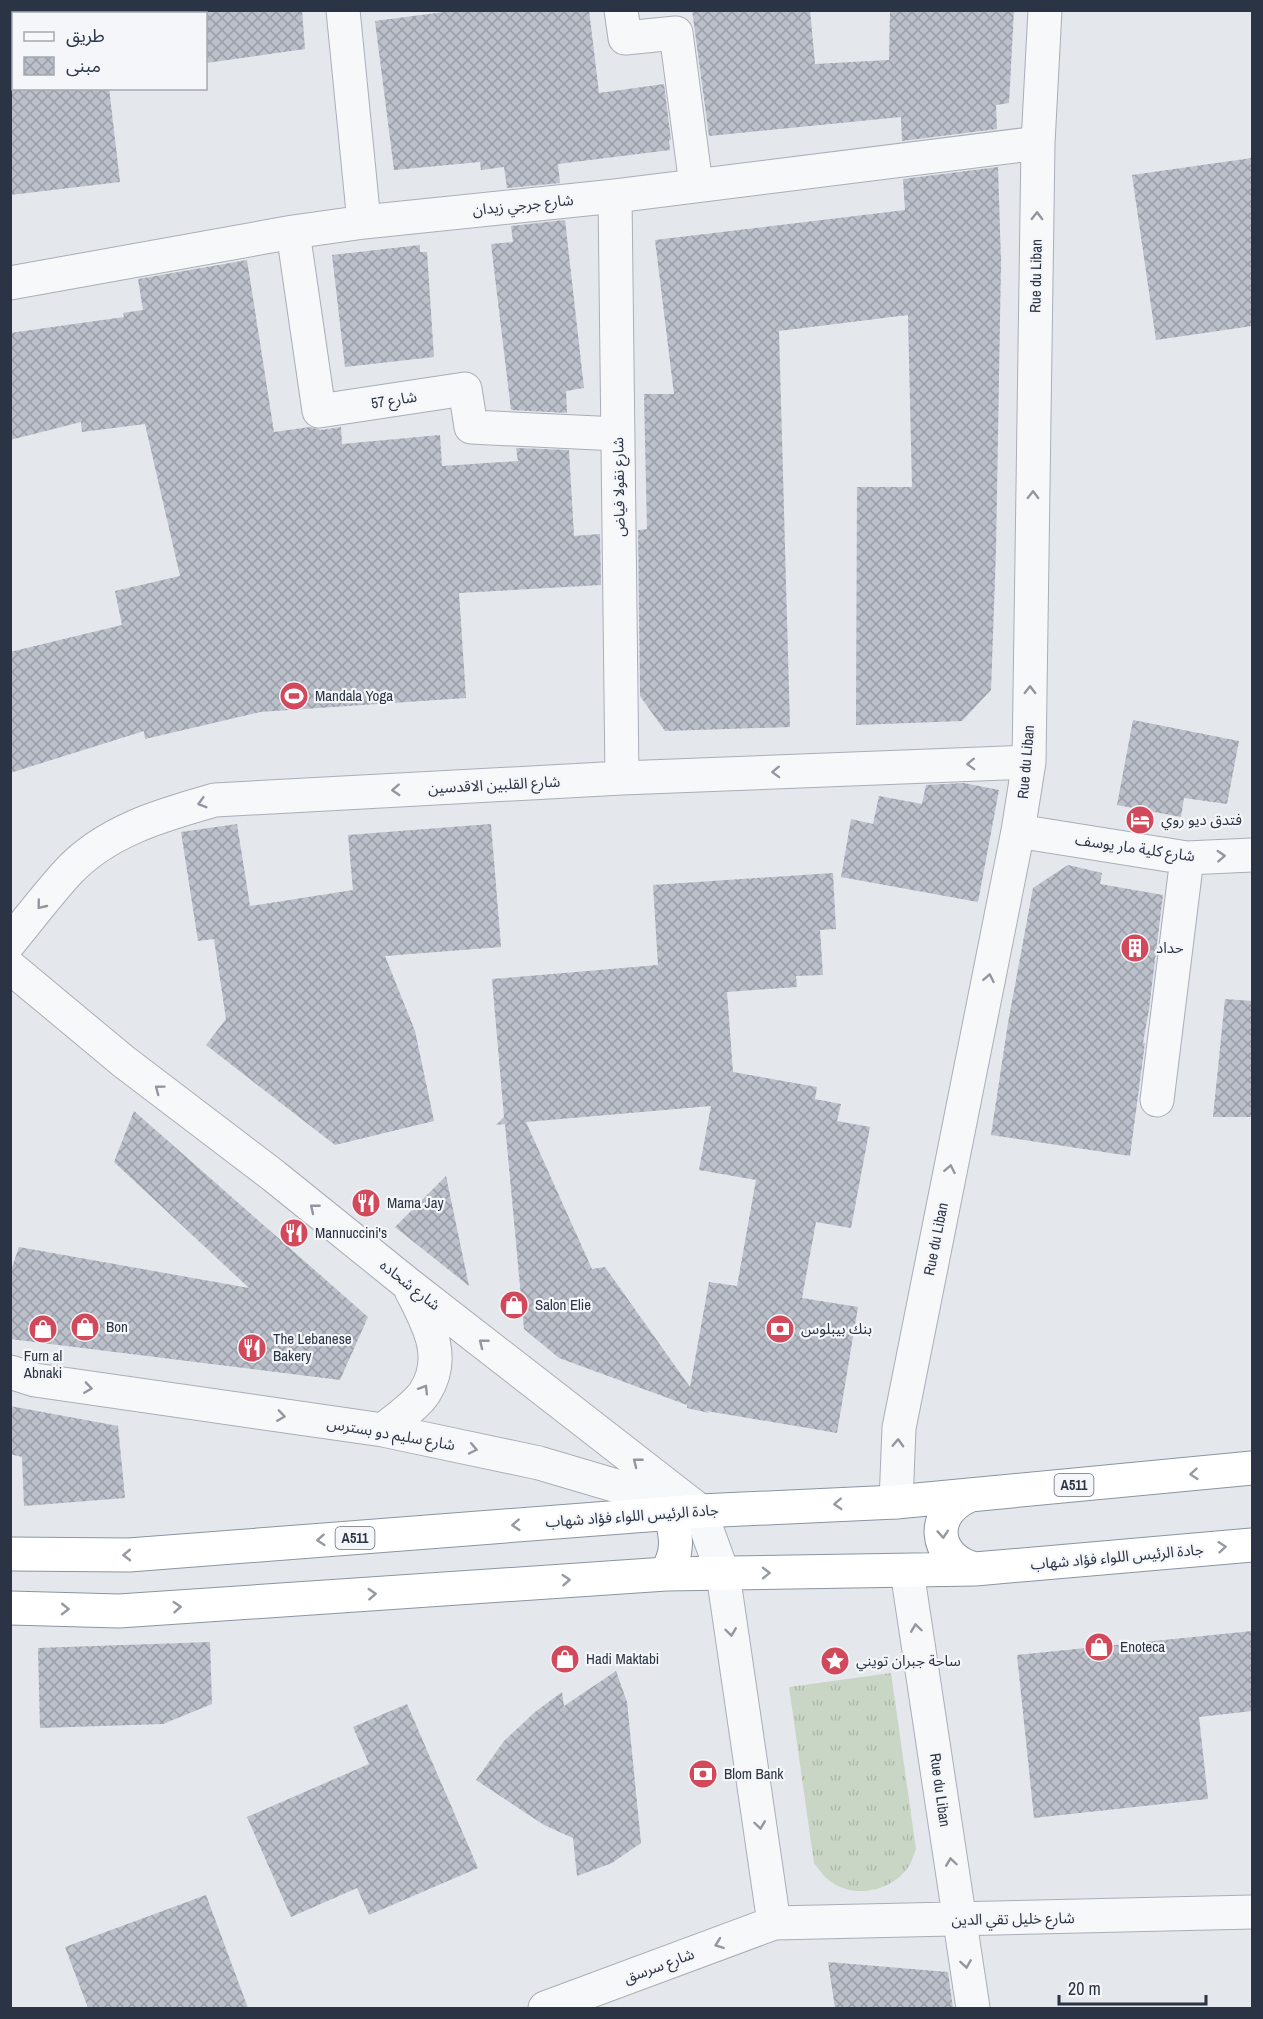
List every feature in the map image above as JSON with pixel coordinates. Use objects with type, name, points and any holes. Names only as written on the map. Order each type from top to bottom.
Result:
[{"type":"highway","name":"جادة الرئيس اللواء فؤاد شهاب","points":[[10,1554],[129,1555],[685,1512],[896,1502],[1252,1468]]},
{"type":"highway","points":[[971,1495],[960,1499],[951,1507],[944,1516],[941,1527],[946,1551],[959,1563],[975,1569]]},
{"type":"highway","points":[[666,1574],[673,1561],[685,1512]]},
{"type":"highway","name":"جادة الرئيس اللواء فؤاد شهاب","points":[[10,1608],[119,1611],[666,1574],[975,1569],[1252,1545]]},
{"type":"street","points":[[343,10],[364,222]]},
{"type":"street","points":[[621,10],[625,38],[676,33],[696,185]]},
{"type":"street","name":"Rue du Liban","points":[[896,1502],[898,1428],[1018,831],[1029,762],[1038,143],[1045,10]]},
{"type":"street","name":"شارع جرجي زيدان","points":[[10,283],[293,232],[364,222],[615,196],[1038,143]]},
{"type":"street","name":"شارع نقولا فياض","points":[[615,196],[622,778]]},
{"type":"street","name":"شارع 57","points":[[293,232],[319,411],[465,389],[471,427],[618,434]]},
{"type":"street","name":"شارع القلبين الاقدسين","points":[[10,942],[68,872],[96,849],[112,838],[143,823],[173,811],[215,800],[622,778],[1029,762]]},
{"type":"street","name":"شارع كلية مار يوسف","points":[[1018,831],[1187,858],[1252,855]]},
{"type":"street","points":[[1157,1100],[1187,858]]},
{"type":"street","name":"شارع شحاده","points":[[10,967],[123,1061],[274,1176],[408,1284],[685,1512]]},
{"type":"street","points":[[383,1430],[425,1392],[434,1370],[436,1351],[424,1317],[408,1284]]},
{"type":"street","name":"شارع سليم دو بسترس","points":[[10,1372],[35,1380],[383,1430],[539,1462],[685,1512]]},
{"type":"street","points":[[685,1512],[723,1574],[774,1923]]},
{"type":"street","name":"Rue du Liban","points":[[907,1570],[973,2008]]},
{"type":"street","name":"شارع خليل تقي الدين","points":[[774,1923],[1252,1912]]},
{"type":"street","name":"شارع سرسق","points":[[545,2008],[774,1923]]},
{"type":"green space","name":"ساحة جبران تويني","points":[[891,1673],[916,1849],[909,1866],[892,1882],[870,1890],[858,1891],[836,1885],[826,1878],[814,1863],[789,1687]]},
{"type":"building","points":[[206,10],[302,10],[305,49],[207,63]]},
{"type":"building","points":[[459,10],[589,10],[599,93],[664,84],[671,140],[669,140],[670,150],[558,164],[560,183],[507,188],[504,167],[481,170],[480,162],[394,170],[375,21]]},
{"type":"building","points":[[692,10],[810,10],[815,64],[889,60],[890,10],[1014,10],[1009,103],[996,105],[997,129],[902,141],[901,117],[709,136]]},
{"type":"building","points":[[10,88],[12,90],[109,90],[120,182],[10,195]]},
{"type":"building","points":[[1252,158],[1252,326],[1156,340],[1132,175]]},
{"type":"building","points":[[998,167],[1001,261],[991,690],[962,721],[856,725],[857,487],[912,487],[908,315],[779,331],[790,727],[665,731],[640,696],[638,530],[647,529],[644,394],[674,394],[655,240],[905,210],[903,179]]},
{"type":"building","points":[[565,220],[584,388],[566,391],[567,413],[511,410],[491,244],[513,242],[511,226]]},
{"type":"building","points":[[420,245],[420,252],[427,252],[434,357],[345,367],[332,255]]},
{"type":"building","points":[[247,260],[274,432],[310,427],[321,430],[341,427],[342,444],[440,435],[442,466],[518,461],[516,448],[569,450],[574,536],[600,534],[601,585],[459,593],[466,698],[260,712],[145,739],[144,731],[10,773],[10,652],[122,625],[115,591],[180,576],[145,424],[82,432],[81,422],[10,440],[10,333],[124,317],[123,313],[143,310],[138,279]]},
{"type":"building","points":[[1133,720],[1239,741],[1227,804],[1184,798],[1181,817],[1117,805]]},
{"type":"building","points":[[964,783],[999,790],[978,902],[841,877],[851,819],[873,824],[879,796],[922,804],[926,785]]},
{"type":"building","points":[[237,824],[250,906],[353,890],[348,835],[491,824],[501,947],[385,956],[415,1031],[434,1121],[335,1145],[206,1045],[226,1019],[214,939],[198,941],[181,832]]},
{"type":"building","points":[[1068,865],[1102,873],[1100,884],[1163,895],[1130,1156],[991,1135],[1008,1023],[1033,888]]},
{"type":"building","points":[[833,873],[836,929],[820,930],[823,975],[796,976],[797,987],[727,992],[733,1072],[817,1087],[815,1099],[841,1104],[837,1121],[870,1127],[851,1228],[816,1222],[802,1298],[858,1307],[837,1433],[687,1408],[687,1405],[559,1358],[524,1329],[505,1124],[496,1125],[504,1117],[492,979],[658,965],[653,885]],"holes":[[[711,1106],[699,1170],[756,1180],[737,1286],[709,1282],[690,1387],[605,1267],[592,1269],[526,1122]]]},
{"type":"building","points":[[1225,999],[1252,1001],[1252,1117],[1213,1117]]},
{"type":"building","points":[[134,1111],[368,1317],[340,1380],[10,1339],[10,1273],[19,1247],[249,1288],[114,1162]]},
{"type":"building","points":[[446,1176],[469,1286],[395,1227]]},
{"type":"building","points":[[10,1406],[118,1426],[125,1498],[24,1506],[22,1457],[10,1454]]},
{"type":"building","points":[[1252,1631],[1252,1711],[1199,1717],[1208,1799],[1034,1818],[1017,1655]]},
{"type":"building","points":[[210,1642],[212,1704],[163,1724],[40,1728],[38,1648]]},
{"type":"building","points":[[616,1671],[627,1702],[641,1843],[612,1863],[577,1876],[573,1838],[544,1825],[476,1780],[504,1741],[535,1712],[562,1692],[564,1706]]},
{"type":"building","points":[[407,1704],[478,1868],[369,1915],[357,1888],[291,1917],[247,1817],[369,1764],[353,1727]]},
{"type":"building","points":[[206,1895],[248,2008],[88,2008],[65,1947]]},
{"type":"building","points":[[828,1962],[948,1972],[953,2008],[835,2008]]},
{"type":"place","name":"Mandala Yoga","points":[[294,696]]},
{"type":"place","name":"فتدق ديو روي","points":[[1140,820]]},
{"type":"place","name":"حداد","points":[[1135,948]]},
{"type":"place","name":"Mama Jay","points":[[366,1203]]},
{"type":"place","name":"Mannuccini's","points":[[294,1233]]},
{"type":"place","name":"Salon Elie","points":[[514,1305]]},
{"type":"place","name":"Bon","points":[[85,1327]]},
{"type":"place","name":"Furn al Abnaki","points":[[43,1329]]},
{"type":"place","name":"بنك بيبلوس","points":[[780,1329]]},
{"type":"place","name":"The Lebanese Bakery","points":[[252,1348]]},
{"type":"place","name":"Enoteca","points":[[1099,1647]]},
{"type":"place","name":"Hadi Maktabi","points":[[565,1659]]},
{"type":"place","name":"ساحة جبران تويني","points":[[835,1661]]},
{"type":"place","name":"Blom Bank","points":[[703,1774]]}]
